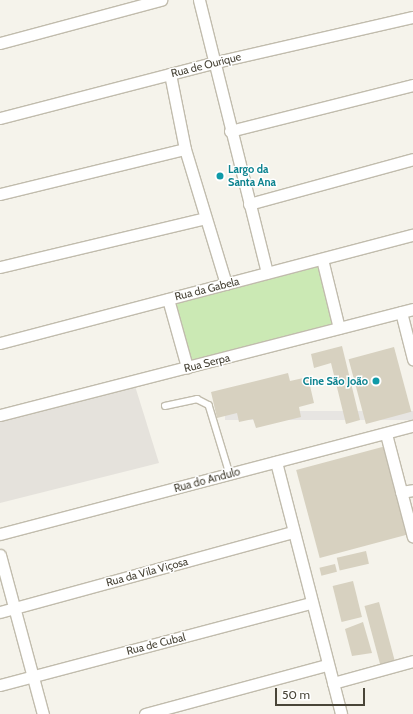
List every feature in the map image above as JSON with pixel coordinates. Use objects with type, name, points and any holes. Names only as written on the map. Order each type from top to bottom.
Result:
[{"type":"street","points":[[0,43],[161,0]]},
{"type":"street","points":[[199,0],[213,63],[267,273]]},
{"type":"street","name":"Rua de Ourique","points":[[0,118],[213,63],[412,19]]},
{"type":"street","points":[[170,74],[185,149],[226,284]]},
{"type":"street","points":[[230,131],[413,85]]},
{"type":"street","points":[[0,194],[185,149]]},
{"type":"street","points":[[250,204],[413,159]]},
{"type":"street","points":[[0,268],[205,218]]},
{"type":"street","name":"Rua da Gabela","points":[[0,343],[413,235]]},
{"type":"street","points":[[322,260],[339,328]]},
{"type":"street","points":[[168,299],[187,367]]},
{"type":"street","name":"Rua Serpa","points":[[0,415],[413,309]]},
{"type":"street","points":[[401,312],[413,359]]},
{"type":"street","name":"Rua do Andulo","points":[[0,534],[413,426]]},
{"type":"street","points":[[386,434],[413,537]]},
{"type":"street","points":[[276,462],[311,604],[341,714]]},
{"type":"street","points":[[401,492],[413,490]]},
{"type":"street","name":"Rua da Vila Viçosa","points":[[0,612],[293,532]]},
{"type":"street","points":[[0,555],[43,714]]},
{"type":"street","name":"Rua de Cubal","points":[[0,685],[311,604]]},
{"type":"street","points":[[333,683],[413,662]]},
{"type":"street","points":[[145,714],[327,664]]},
{"type":"lane","points":[[165,406],[197,399],[206,402],[209,406],[230,474]]},
{"type":"shaded area","points":[[135,386],[159,463],[0,503],[0,421]]},
{"type":"shaded area","points":[[225,411],[413,411],[413,420],[225,420]]},
{"type":"green space","points":[[318,266],[334,325],[190,363],[174,305]]},
{"type":"building","points":[[342,346],[360,420],[346,424],[331,363],[314,368],[311,354]]},
{"type":"building","points":[[394,347],[411,412],[366,424],[349,359]]},
{"type":"building","points":[[288,373],[290,381],[308,377],[314,403],[299,407],[301,417],[256,428],[253,419],[239,422],[237,413],[217,418],[211,392]]},
{"type":"building","points":[[386,446],[410,534],[320,558],[296,470]]},
{"type":"building","points":[[366,551],[369,564],[340,570],[337,558]]},
{"type":"building","points":[[335,564],[337,572],[321,576],[319,568]]},
{"type":"building","points":[[353,581],[362,617],[342,622],[333,586]]},
{"type":"building","points":[[379,602],[396,665],[381,669],[365,606]]},
{"type":"building","points":[[363,622],[372,653],[352,656],[345,629]]},
{"type":"place","name":"Largo da Santa Ana","points":[[220,176]]},
{"type":"place","name":"Cine São João","points":[[376,381]]}]
